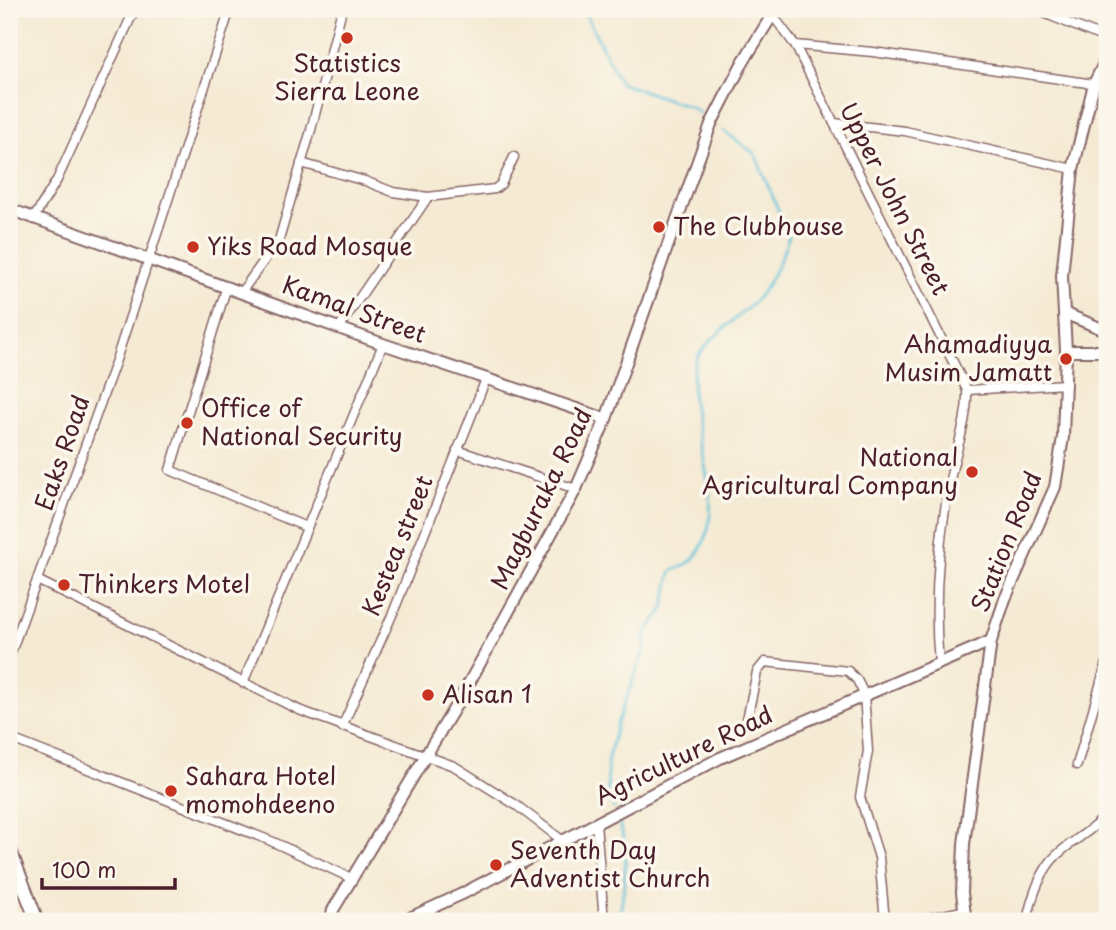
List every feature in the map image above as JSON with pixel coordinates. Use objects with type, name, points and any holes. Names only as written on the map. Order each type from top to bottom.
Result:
[{"type":"main road","points":[[9,848],[37,921]]},
{"type":"street","name":"Eaks Road","points":[[9,658],[39,581],[230,9]]},
{"type":"street","points":[[242,291],[278,240],[342,9]]},
{"type":"street","points":[[1034,9],[1107,39]]},
{"type":"street","name":"Upper John Street","points":[[772,11],[795,45],[967,390]]},
{"type":"street","name":"Magburaka Road","points":[[321,921],[331,916],[542,553],[576,489],[606,419],[711,124],[772,11]]},
{"type":"street","points":[[33,219],[57,180],[132,15]]},
{"type":"street","points":[[795,45],[873,52],[1094,84]]},
{"type":"street","name":"Station Road","points":[[964,916],[965,832],[991,641],[1004,599],[1055,487],[1063,437],[1066,384],[1062,276],[1073,169],[1094,84],[1107,57]]},
{"type":"street","points":[[834,123],[905,131],[1073,169]]},
{"type":"street","points":[[301,163],[393,192],[428,197],[495,189],[501,184],[514,157]]},
{"type":"street","points":[[339,328],[428,197]]},
{"type":"street","name":"Kamal Street","points":[[9,209],[383,344],[606,419]]},
{"type":"street","points":[[227,286],[170,470],[306,527]]},
{"type":"street","points":[[1064,313],[1107,331]]},
{"type":"street","points":[[243,683],[383,344]]},
{"type":"street","points":[[1066,351],[1107,351]]},
{"type":"street","name":"Kestea street","points":[[342,727],[393,613],[486,379]]},
{"type":"street","points":[[939,663],[936,590],[951,475],[966,421],[967,390],[1066,384]]},
{"type":"street","points":[[457,450],[576,489]]},
{"type":"street","points":[[39,581],[243,683],[342,727],[426,753],[454,766],[516,805],[564,841]]},
{"type":"street","name":"Agriculture Road","points":[[403,921],[564,841],[720,758],[991,641]]},
{"type":"street","points":[[1077,765],[1107,660]]},
{"type":"street","points":[[746,724],[757,672],[765,662],[848,671],[857,680],[864,694],[868,751],[860,797],[879,857],[886,921]]},
{"type":"street","points":[[9,738],[258,836],[351,878]]},
{"type":"street","points":[[1027,921],[1038,885],[1053,860],[1090,832],[1107,814]]},
{"type":"street","points":[[600,821],[604,921]]},
{"type":"street","points":[[915,921],[964,916]]},
{"type":"waterway","points":[[583,9],[620,83],[691,107],[699,113]]},
{"type":"waterway","points":[[614,808],[608,795],[607,762],[617,724],[645,648],[645,634],[664,609],[671,572],[692,560],[706,537],[710,514],[709,490],[692,388],[695,364],[712,339],[766,287],[789,236],[755,154],[724,131]]},
{"type":"waterway","points":[[616,815],[625,854],[619,921]]},
{"type":"place","name":"Statistics Sierra Leone","points":[[347,38]]},
{"type":"place","name":"The Clubhouse","points":[[659,227]]},
{"type":"place","name":"Yiks Road Mosque","points":[[193,247]]},
{"type":"place","name":"Ahamadiyya Musim Jamatt","points":[[1066,359]]},
{"type":"place","name":"Office of National Security","points":[[187,423]]},
{"type":"place","name":"National Agricultural Company","points":[[972,472]]},
{"type":"place","name":"Thinkers Motel","points":[[64,585]]},
{"type":"place","name":"Alisan 1","points":[[428,695]]},
{"type":"place","name":"Sahara Hotel momohdeeno","points":[[171,791]]},
{"type":"place","name":"Seventh Day Adventist Church","points":[[496,865]]}]
